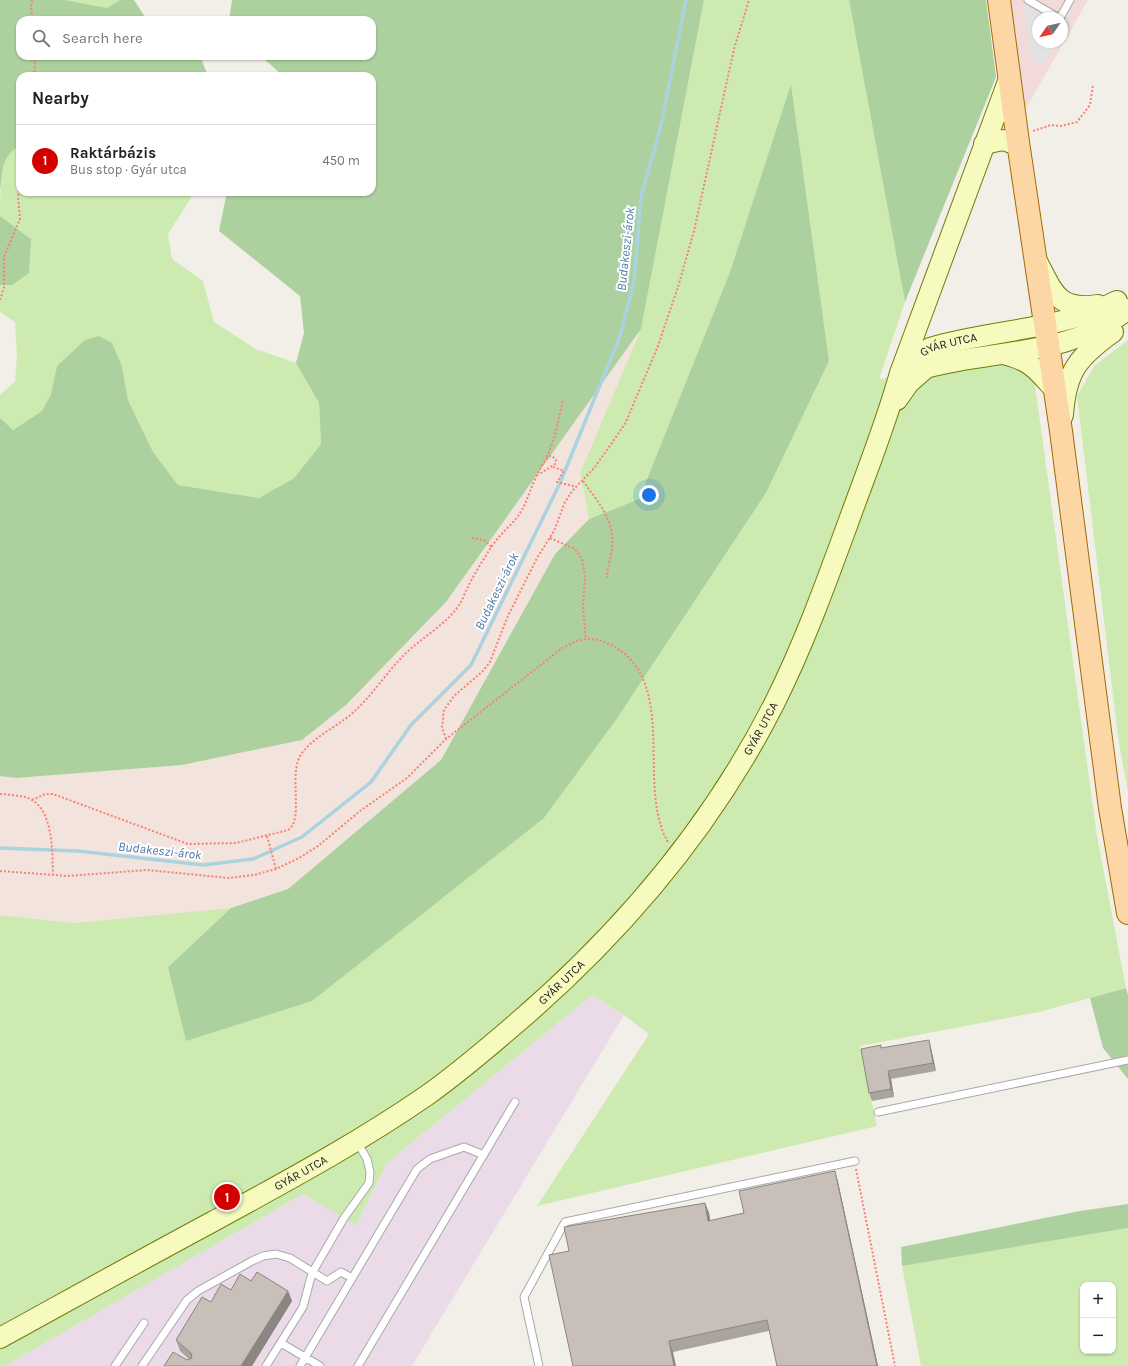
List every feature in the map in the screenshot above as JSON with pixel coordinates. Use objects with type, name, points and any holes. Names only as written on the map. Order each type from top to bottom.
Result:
[{"type":"main road","points":[[999,0],[1018,143],[1061,431],[1107,785],[1128,913]]},
{"type":"main road","points":[[900,373],[1010,76]]},
{"type":"main road","points":[[984,144],[1003,140],[1018,143]]},
{"type":"main road","points":[[1037,263],[1056,296],[1064,302],[1082,307],[1124,302]]},
{"type":"main road","name":"GYÁR UTCA","points":[[890,411],[909,383],[926,368],[1048,346],[1081,337],[1116,320],[1124,302]]},
{"type":"main road","name":"GYÁR UTCA","points":[[0,1338],[253,1200],[357,1141],[429,1094],[466,1066],[528,1014],[599,948],[653,886],[700,824],[745,756],[774,704],[797,656],[816,610],[890,411],[900,373],[914,358],[930,348],[1078,318],[1124,302]]},
{"type":"main road","points":[[1061,431],[1064,394],[1071,374],[1080,358],[1128,318]]},
{"type":"main road","points":[[1004,354],[1023,359],[1037,370],[1054,389]]},
{"type":"lane","points":[[1028,0],[1049,12]]},
{"type":"lane","points":[[1063,12],[1070,0]]},
{"type":"lane","points":[[878,1112],[1128,1060]]},
{"type":"lane","points":[[358,1366],[516,1102]]},
{"type":"lane","points":[[266,1366],[303,1307],[312,1273],[344,1218],[369,1183],[370,1172],[367,1159],[357,1141]]},
{"type":"lane","points":[[300,1366],[416,1169],[430,1159],[464,1147],[484,1155]]},
{"type":"lane","points":[[539,1366],[524,1297],[565,1222],[855,1161]]},
{"type":"lane","points":[[142,1366],[186,1300],[198,1291],[263,1256],[276,1254],[290,1258],[327,1281],[341,1272],[352,1278]]},
{"type":"lane","points":[[115,1366],[144,1323]]},
{"type":"lane","points":[[281,1343],[320,1366]]},
{"type":"path","points":[[32,0],[32,16]]},
{"type":"path","points":[[446,739],[442,727],[444,710],[454,696],[483,671],[490,662],[507,618],[537,558],[550,538],[565,502],[576,487],[583,482],[595,467],[625,424],[663,332],[694,231],[734,49],[749,0]]},
{"type":"path","points":[[35,60],[35,72]]},
{"type":"path","points":[[1018,143],[1026,133],[1051,125],[1061,126],[1077,122],[1090,105],[1093,85]]},
{"type":"path","points":[[0,300],[3,291],[4,259],[7,246],[19,222],[18,196]]},
{"type":"path","points":[[0,258],[4,259]]},
{"type":"path","points":[[0,295],[3,291]]},
{"type":"path","points":[[32,800],[45,794],[53,794],[188,844],[236,843],[288,830],[294,823],[294,780],[296,764],[301,753],[310,743],[350,715],[404,654],[453,613],[462,602],[466,590],[492,547],[519,515],[547,458],[555,435],[563,400]]},
{"type":"path","points":[[538,475],[552,467],[556,462],[555,458],[550,456],[547,458]]},
{"type":"path","points":[[552,467],[564,471],[557,482],[576,487]]},
{"type":"path","points":[[583,482],[606,514],[611,526],[612,549],[607,569],[607,578]]},
{"type":"path","points":[[472,538],[484,540],[492,547]]},
{"type":"path","points":[[550,538],[575,550],[582,559],[585,576],[582,608],[586,638]]},
{"type":"path","points":[[0,870],[77,876],[147,870],[229,878],[254,875],[276,869],[300,858],[318,846],[360,811],[407,778],[446,739],[561,649],[574,641],[586,638],[602,640],[616,647],[628,656],[638,669],[645,684],[652,728],[658,818],[662,831],[677,854]]},
{"type":"path","points":[[0,794],[23,796],[32,800],[43,814],[52,840],[53,875]]},
{"type":"path","points":[[266,835],[276,869]]},
{"type":"path","points":[[855,1161],[895,1366]]},
{"type":"shaded area","points":[[1008,0],[1088,0],[1068,35],[1068,12],[1032,12],[1032,48],[1061,48],[1024,112]]},
{"type":"shaded area","points":[[1024,3],[1038,12],[1032,12],[1032,48],[1052,48],[1043,64],[1031,58]]},
{"type":"shaded area","points":[[1061,5],[1073,12],[1068,21],[1068,12],[1057,12]]},
{"type":"shaded area","points":[[641,329],[580,473],[589,519],[555,554],[441,760],[288,889],[231,908],[73,923],[0,915],[0,776],[16,778],[182,765],[302,740],[346,705],[446,602]]},
{"type":"shaded area","points":[[592,995],[624,1015],[412,1366],[5,1366],[303,1194],[356,1224],[387,1163]]},
{"type":"green space","points":[[0,0],[65,0],[107,8],[120,0],[134,0],[144,16],[16,16],[16,60],[202,60],[206,72],[16,72],[16,149],[9,154],[6,159],[0,191]]},
{"type":"green space","points":[[65,0],[120,0],[107,8]]},
{"type":"green space","points":[[232,0],[704,0],[641,329],[446,602],[346,705],[302,740],[182,765],[16,778],[0,776],[0,418],[13,430],[42,411],[51,394],[57,366],[85,340],[99,336],[112,343],[122,366],[128,400],[153,452],[178,485],[259,498],[294,478],[321,444],[319,403],[296,363],[304,333],[300,296],[219,231],[226,196],[376,196],[376,72],[279,72],[265,60],[376,60],[376,16],[230,16]]},
{"type":"green space","points":[[704,0],[849,0],[905,302],[879,379],[1015,364],[1035,385],[1097,836],[1126,988],[1039,1012],[860,1046],[877,1126],[537,1206],[649,1034],[624,1015],[592,995],[387,1163],[356,1225],[303,1194],[5,1366],[0,1366],[0,915],[73,923],[231,908],[168,967],[544,818],[616,720],[766,493],[829,361],[791,85],[730,272],[639,499],[589,519],[580,473],[641,329]]},
{"type":"green space","points":[[849,0],[986,0],[996,77],[905,302]]},
{"type":"green space","points":[[791,84],[829,361],[766,493],[616,720],[544,818],[312,1001],[186,1041],[168,967],[231,908],[288,889],[441,760],[555,554],[589,519],[639,499],[730,272]]},
{"type":"green space","points":[[16,147],[16,196],[191,196],[191,198],[168,234],[172,259],[203,281],[214,322],[256,349],[296,363],[319,403],[321,444],[294,478],[259,498],[178,485],[153,452],[128,400],[122,366],[57,366],[51,394],[42,411],[13,430],[0,419],[0,395],[15,381],[17,355],[15,322],[0,312],[0,285],[12,285],[31,239],[0,216],[1,182],[3,172],[7,155]]},
{"type":"green space","points":[[0,216],[31,239],[29,273],[12,285],[0,285]]},
{"type":"green space","points":[[1128,340],[1128,793],[1118,737],[1077,396],[1094,366]]},
{"type":"green space","points":[[1126,988],[1128,995],[1128,1079],[1103,1048],[1090,998]]},
{"type":"green space","points":[[1128,1204],[1128,1228],[902,1266],[901,1247],[1080,1211]]},
{"type":"green space","points":[[1128,1228],[1128,1366],[921,1366],[902,1266]]},
{"type":"building","points":[[929,1040],[933,1063],[888,1071],[891,1089],[869,1093],[861,1049],[881,1045],[881,1048]]},
{"type":"building","points":[[835,1171],[877,1366],[777,1366],[767,1320],[669,1341],[674,1366],[573,1366],[549,1255],[569,1251],[564,1227],[705,1203],[708,1221],[744,1213],[739,1191]]},
{"type":"building","points":[[257,1272],[288,1291],[241,1366],[164,1366],[173,1352],[187,1360],[192,1358],[191,1353],[176,1340],[202,1297],[211,1302],[221,1284],[231,1290],[240,1274],[251,1281]]},
{"type":"waterway","name":"Budakeszi-árok","points":[[0,848],[78,851],[203,865],[253,859],[302,837],[371,782],[411,725],[471,665],[560,483],[620,336],[634,282],[641,197],[661,125],[686,0]]},
{"type":"place","name":"Raktárbázis","points":[[227,1197]]}]
